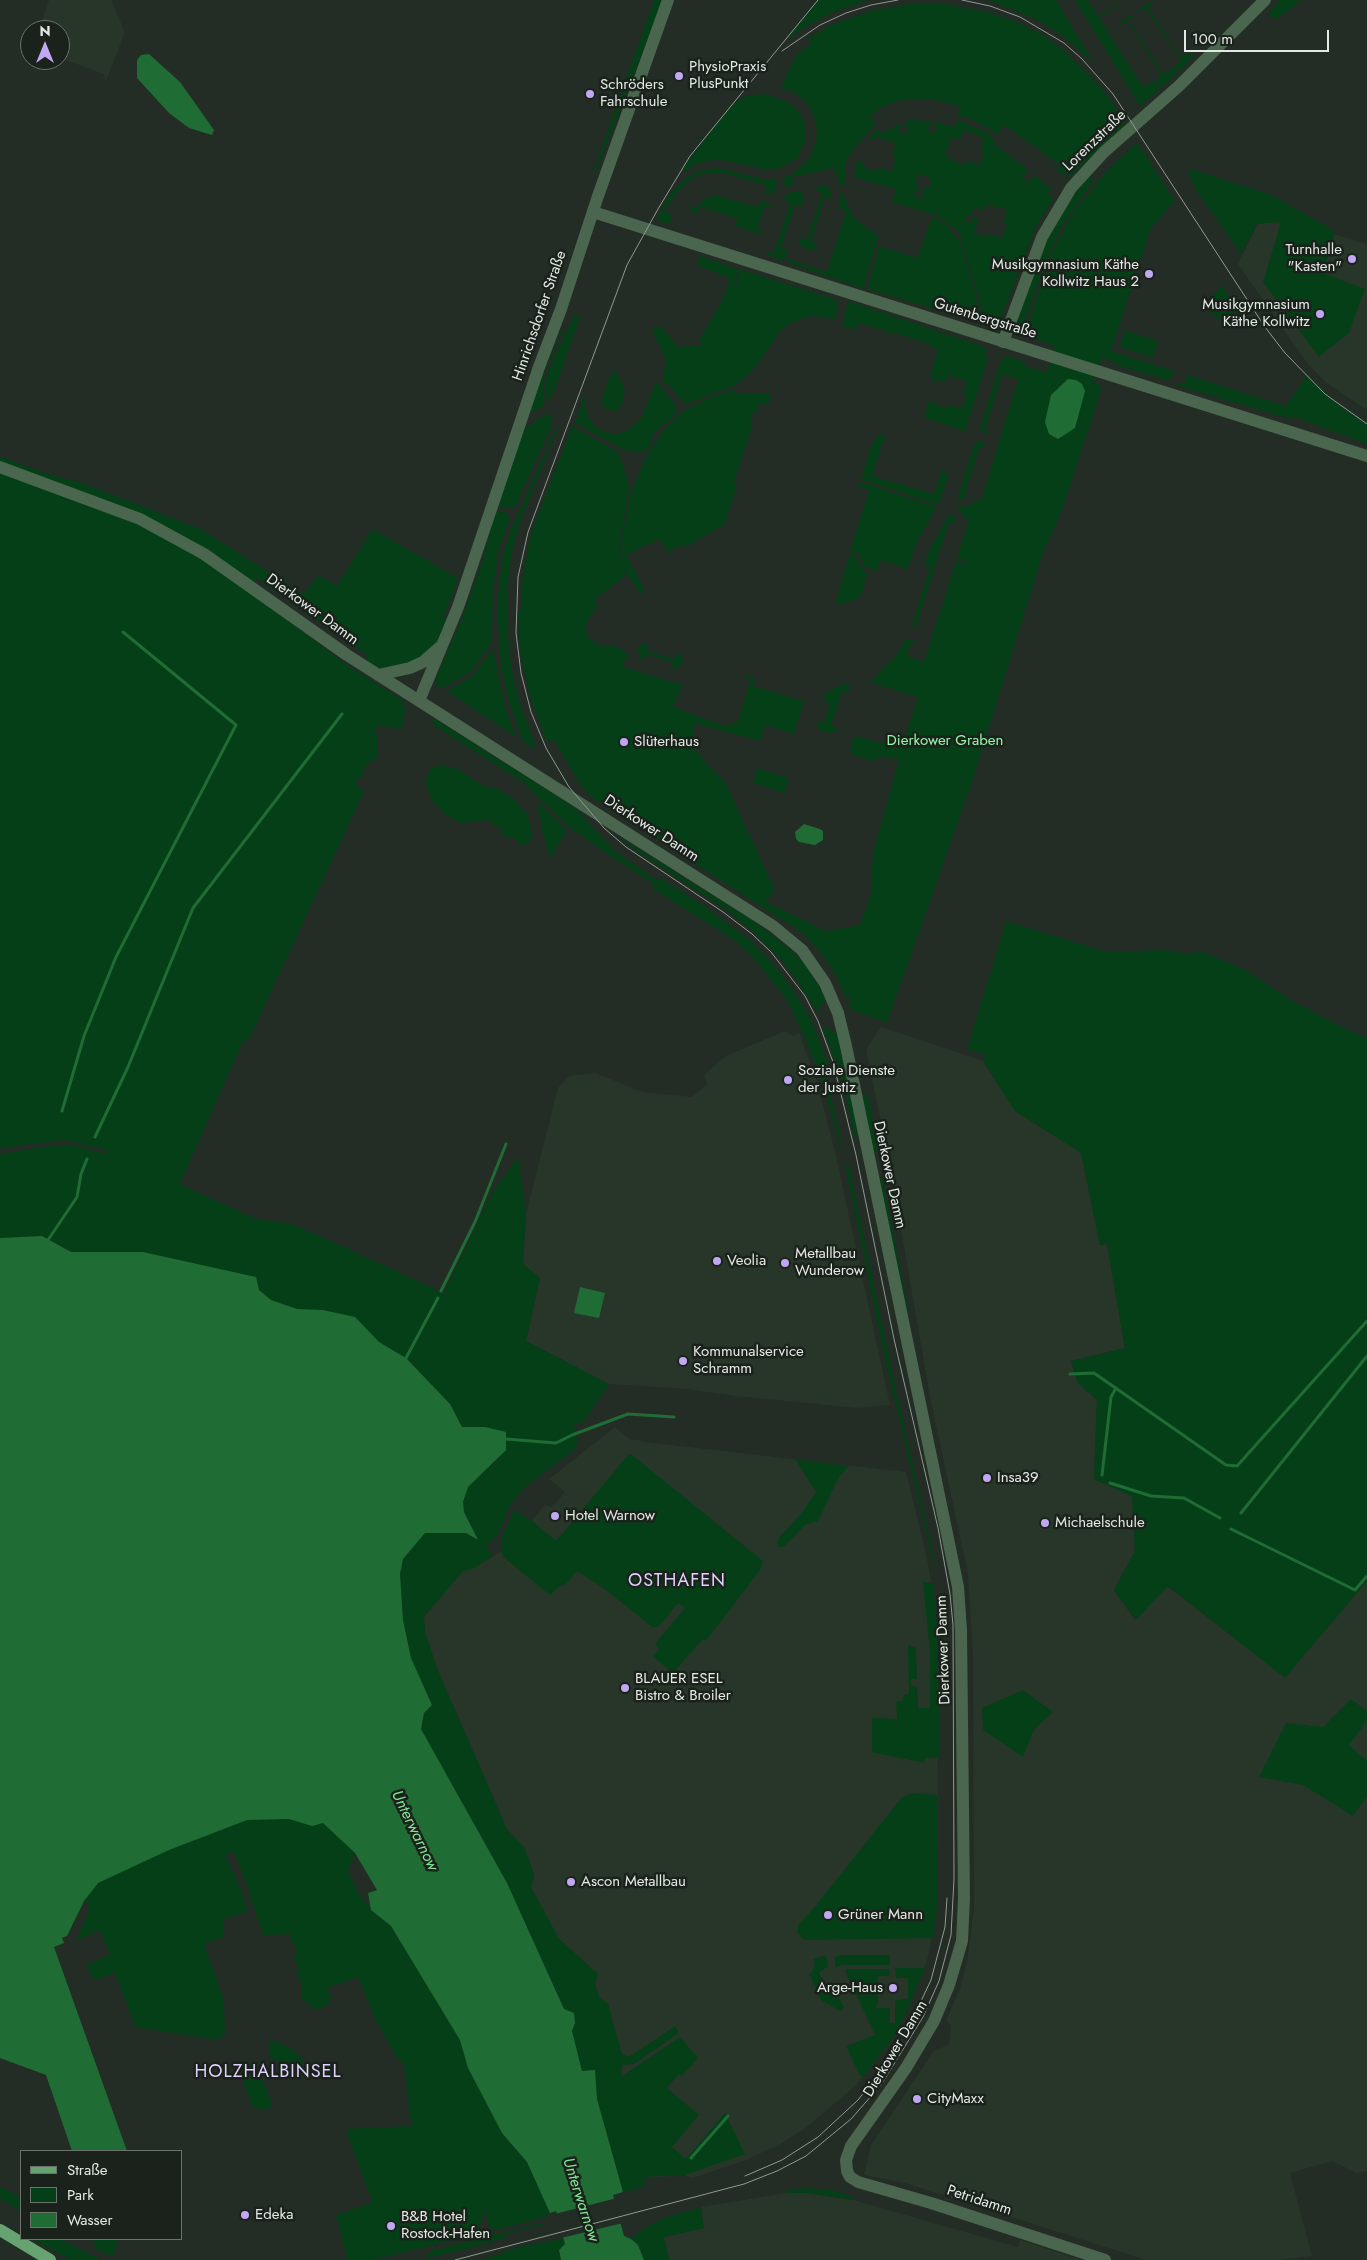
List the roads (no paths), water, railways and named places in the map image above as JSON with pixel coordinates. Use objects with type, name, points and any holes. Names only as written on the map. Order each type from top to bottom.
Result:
[{"type":"main road","points":[[0,2230],[50,2260]]},
{"type":"street","name":"Hinrichsdorfer Straße","points":[[419,701],[443,644],[561,309],[592,212],[668,0]]},
{"type":"street","name":"Lorenzstraße","points":[[1003,342],[1042,237],[1071,188],[1104,152],[1179,86],[1265,0]]},
{"type":"street","name":"Gutenbergstraße","points":[[592,212],[1367,456]]},
{"type":"street","name":"Dierkower Damm","points":[[0,467],[140,519],[182,540],[232,572],[277,606],[378,675],[786,936],[802,950],[825,983],[840,1022],[959,1598],[962,1630],[964,1898],[962,1941],[955,1968],[942,2003],[906,2068],[851,2146],[846,2160],[847,2171]]},
{"type":"street","name":"Hinrichsdorfer Straße","points":[[378,675],[403,671],[424,662],[443,644]]},
{"type":"street","name":"Petridamm","points":[[847,2171],[850,2177],[858,2182],[1105,2260]]},
{"type":"water","points":[[149,54],[180,82],[214,130],[212,135],[189,128],[169,113],[137,78],[137,60],[141,55]]},
{"type":"water","points":[[1068,379],[1076,380],[1082,384],[1085,391],[1075,428],[1058,439],[1049,434],[1045,422],[1051,395]]},
{"type":"water","points":[[804,824],[823,831],[823,840],[815,845],[799,842],[796,839],[795,832]]},
{"type":"water","name":"Unterwarnow","points":[[42,1236],[71,1252],[143,1252],[256,1277],[259,1290],[271,1300],[297,1309],[323,1310],[355,1317],[379,1342],[406,1358],[450,1404],[462,1427],[485,1427],[506,1432],[506,1450],[468,1487],[463,1502],[464,1512],[478,1540],[466,1533],[425,1533],[403,1559],[400,1574],[403,1620],[411,1658],[432,1705],[424,1713],[421,1729],[507,1883],[564,2009],[574,2013],[575,2023],[572,2031],[582,2071],[595,2070],[597,2099],[623,2192],[613,2195],[624,2236],[638,2245],[644,2260],[561,2260],[559,2250],[565,2244],[556,2211],[550,2213],[527,2162],[502,2133],[468,2068],[460,2040],[391,1926],[371,1910],[368,1893],[377,1890],[355,1853],[323,1823],[312,1826],[289,1819],[247,1820],[169,1850],[98,1883],[84,1901],[67,1936],[62,1938],[64,1943],[54,1947],[127,2150],[72,2150],[46,2075],[0,2058],[0,1238]]},
{"type":"water","points":[[580,1287],[605,1293],[599,1318],[574,1313]]},
{"type":"waterway","points":[[62,1111],[84,1036],[116,957],[236,725],[123,632]]},
{"type":"waterway","points":[[95,1137],[128,1067],[193,908],[342,714]]},
{"type":"waterway","points":[[441,1291],[475,1222],[506,1144]]},
{"type":"waterway","points":[[48,1240],[77,1197],[81,1174],[87,1159]]},
{"type":"waterway","points":[[406,1358],[438,1298]]},
{"type":"waterway","points":[[1070,1374],[1094,1373],[1226,1465],[1237,1466],[1367,1321]]},
{"type":"waterway","points":[[1241,1513],[1367,1356]]},
{"type":"waterway","points":[[1102,1475],[1111,1397],[1116,1388]]},
{"type":"waterway","points":[[506,1439],[556,1443],[628,1414],[674,1417]]},
{"type":"waterway","points":[[1110,1483],[1151,1496],[1184,1498],[1220,1518]]},
{"type":"waterway","points":[[1231,1529],[1355,1590],[1367,1576]]},
{"type":"waterway","points":[[691,2158],[728,2116]]},
{"type":"tram line","points":[[455,2260],[744,2184],[777,2171],[806,2156],[851,2119],[881,2085],[923,2017],[939,1981],[951,1935],[954,1879],[953,1625],[950,1594],[938,1528],[894,1339],[856,1155],[833,1062],[818,1021],[805,996],[771,952],[752,934],[723,912],[626,847],[604,828],[569,787],[546,748],[531,712],[521,673],[516,633],[518,577],[528,532],[627,265],[690,156],[818,0]]},
{"type":"tram line","points":[[782,51],[820,25],[846,13],[871,5],[898,0]]},
{"type":"tram line","points":[[962,0],[990,6],[1020,17],[1064,43],[1082,59],[1113,94],[1265,327],[1285,353],[1325,394],[1367,424]]},
{"type":"tram line","points":[[906,2033],[931,1980],[945,1927],[947,1898]]},
{"type":"tram line","points":[[745,2176],[782,2160],[818,2137],[858,2100],[890,2059]]},
{"type":"place","name":"PhysioPraxis PlusPunkt","points":[[679,76]]},
{"type":"place","name":"Schröders Fahrschule","points":[[590,94]]},
{"type":"place","name":"Turnhalle \"Kasten\"","points":[[1352,259]]},
{"type":"place","name":"Musikgymnasium Käthe Kollwitz Haus 2","points":[[1149,274]]},
{"type":"place","name":"Musikgymnasium Käthe Kollwitz","points":[[1320,314]]},
{"type":"place","name":"Slüterhaus","points":[[624,742]]},
{"type":"place","name":"Soziale Dienste der Justiz","points":[[788,1080]]},
{"type":"place","name":"Veolia","points":[[717,1261]]},
{"type":"place","name":"Metallbau Wunderow","points":[[785,1263]]},
{"type":"place","name":"Kommunalservice Schramm","points":[[683,1361]]},
{"type":"place","name":"Insa39","points":[[987,1478]]},
{"type":"place","name":"Hotel Warnow","points":[[555,1516]]},
{"type":"place","name":"Michaelschule","points":[[1045,1523]]},
{"type":"place","name":"BLAUER ESEL Bistro & Broiler","points":[[625,1688]]},
{"type":"place","name":"Ascon Metallbau","points":[[571,1882]]},
{"type":"place","name":"Grüner Mann","points":[[828,1915]]},
{"type":"place","name":"Arge-Haus","points":[[893,1988]]},
{"type":"place","name":"CityMaxx","points":[[917,2099]]},
{"type":"place","name":"Edeka","points":[[245,2215]]},
{"type":"place","name":"B&B Hotel Rostock-Hafen","points":[[391,2226]]},
{"type":"district","name":"OSTHAFEN","points":[[677,1582]]},
{"type":"district","name":"HOLZHALBINSEL","points":[[268,2073]]},
{"type":"park label","name":"Dierkower Graben","points":[[945,741]]}]
